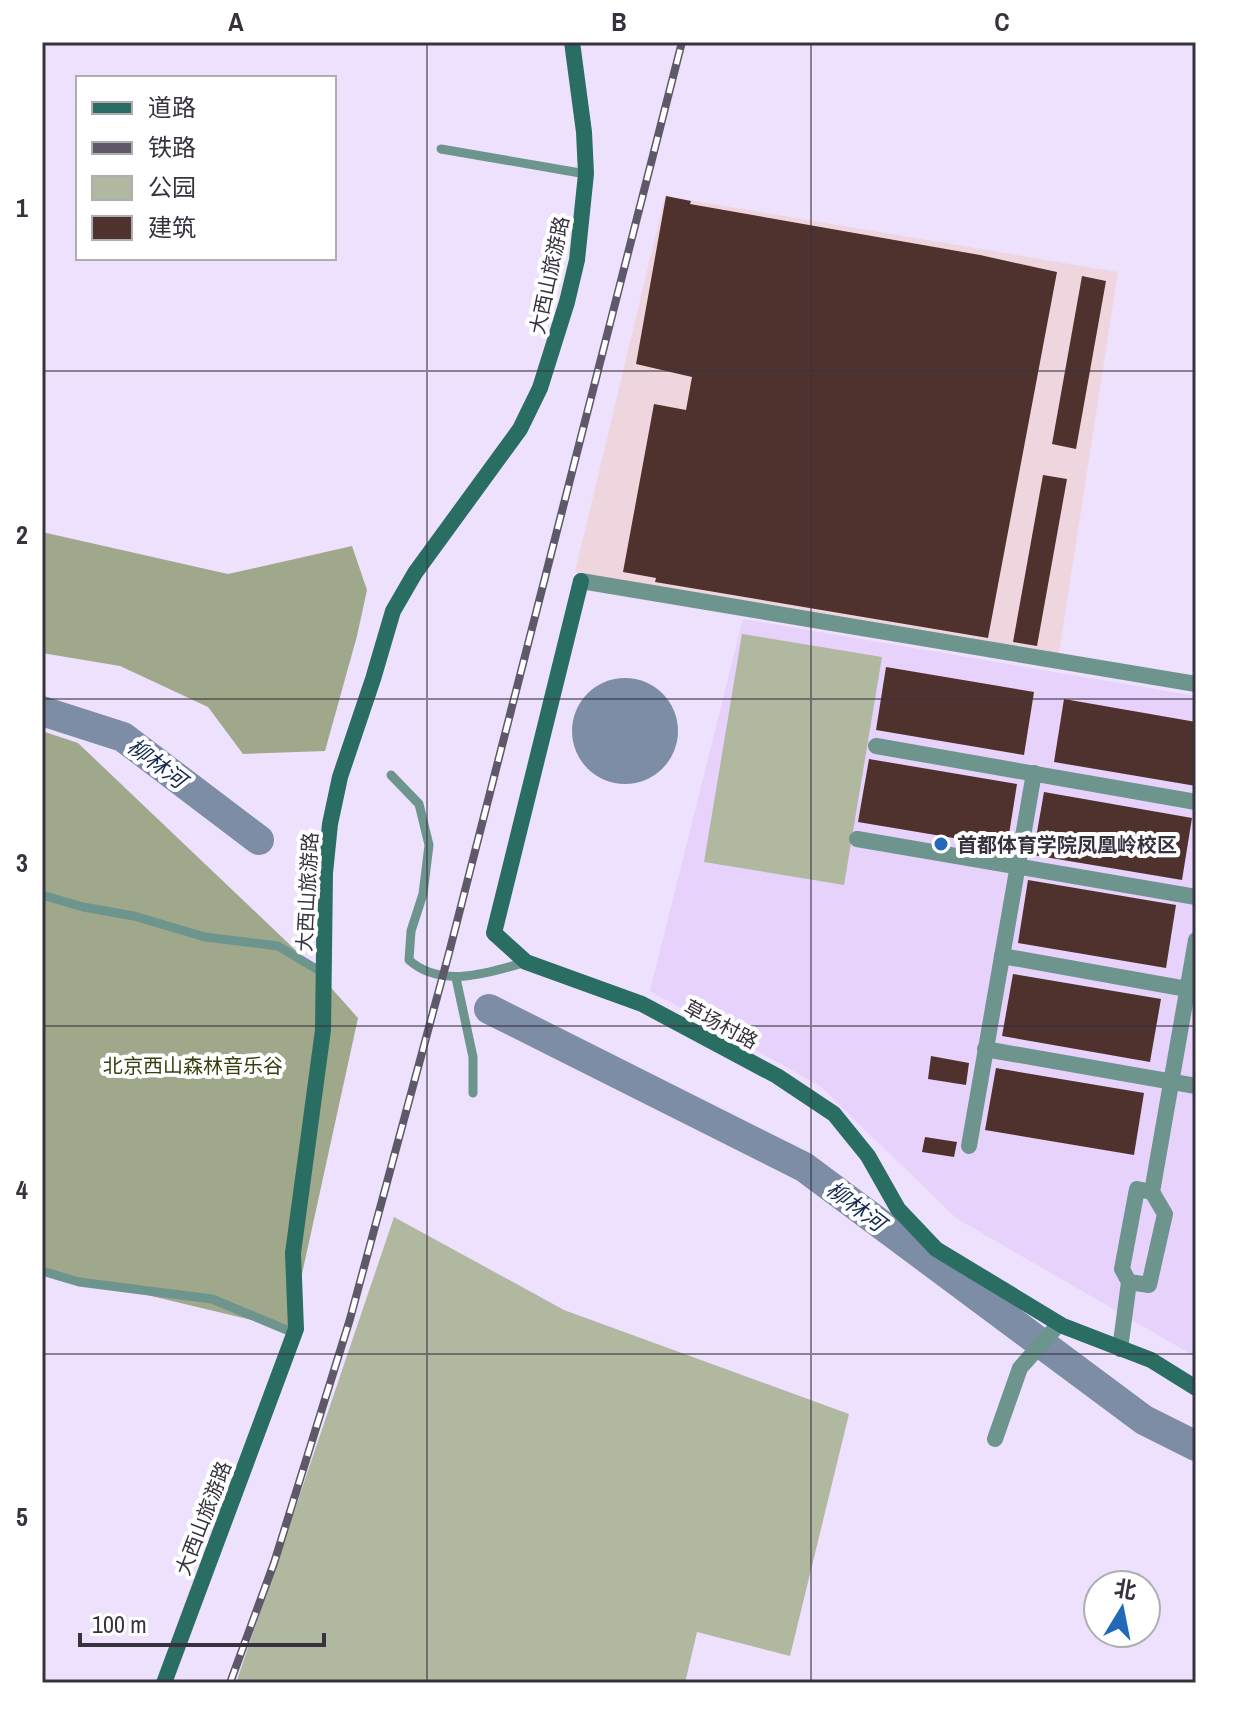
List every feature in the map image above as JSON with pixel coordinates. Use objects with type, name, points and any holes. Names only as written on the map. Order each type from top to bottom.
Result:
[{"type":"street","name":"大西山旅游路","points":[[164,1683],[294,1333],[293,1253],[323,1030],[325,873],[330,824],[340,777],[393,611],[415,573],[520,429],[540,388],[571,288],[586,174],[584,132],[572,42]]},
{"type":"street","name":"草场村路","points":[[1196,684],[581,581],[494,933],[526,962],[642,1004],[777,1076],[834,1114],[868,1156],[898,1209],[936,1249],[1055,1328],[1151,1360],[1196,1388]]},
{"type":"street","points":[[876,746],[1196,802]]},
{"type":"street","points":[[969,1146],[1034,773]]},
{"type":"street","points":[[857,839],[1196,897]]},
{"type":"street","points":[[1129,1282],[1149,1285],[1165,1214],[1152,1192],[1196,940]]},
{"type":"street","points":[[1002,956],[1187,989]]},
{"type":"street","points":[[985,1049],[1196,1086]]},
{"type":"street","points":[[1120,1349],[1129,1282],[1122,1269],[1137,1189],[1152,1192]]},
{"type":"street","points":[[995,1439],[1020,1368],[1055,1328]]},
{"type":"lane","points":[[441,149],[586,174]]},
{"type":"lane","points":[[391,775],[419,804],[429,845],[423,894],[411,931],[409,960],[422,972],[456,978],[526,962]]},
{"type":"lane","points":[[42,895],[83,907],[134,916],[205,937],[278,946],[323,973]]},
{"type":"lane","points":[[456,978],[473,1057],[473,1093]]},
{"type":"lane","points":[[42,1271],[79,1282],[212,1299],[294,1333]]},
{"type":"shaded area","points":[[665,196],[1118,272],[1059,653],[575,572]]},
{"type":"shaded area","name":"首都体育学院凤凰岭校区","points":[[743,619],[1196,696],[1196,1357],[956,1218],[820,1086],[650,991]]},
{"type":"green space","points":[[42,532],[228,574],[352,546],[367,590],[325,751],[243,754],[208,707],[120,666],[42,653]]},
{"type":"green space","points":[[742,634],[882,657],[844,885],[704,862]]},
{"type":"green space","name":"北京西山森林音乐谷","points":[[42,731],[78,743],[309,963],[358,1018],[290,1329],[42,1270]]},
{"type":"green space","points":[[394,1217],[564,1310],[849,1414],[790,1656],[697,1632],[685,1683],[236,1683]]},
{"type":"water","points":[[625,678],[645,682],[663,693],[674,711],[678,731],[674,751],[663,769],[645,780],[625,784],[605,780],[587,769],[576,751],[572,731],[576,711],[587,693],[605,682]]},
{"type":"building","points":[[666,196],[691,201],[690,204],[980,255],[1057,272],[988,638],[655,582],[656,578],[623,572],[654,404],[686,410],[692,377],[636,364]]},
{"type":"building","points":[[1082,276],[1106,281],[1076,449],[1052,444]]},
{"type":"building","points":[[1043,475],[1067,479],[1037,646],[1013,642]]},
{"type":"building","points":[[886,667],[1034,692],[1024,755],[876,730]]},
{"type":"building","points":[[1064,699],[1196,722],[1196,786],[1054,762]]},
{"type":"building","points":[[869,759],[1017,784],[1007,847],[858,822]]},
{"type":"building","points":[[1044,792],[1192,818],[1182,880],[1033,855]]},
{"type":"building","points":[[1028,880],[1176,905],[1166,968],[1018,943]]},
{"type":"building","points":[[1013,974],[1161,999],[1150,1062],[1002,1036]]},
{"type":"building","points":[[931,1056],[969,1063],[966,1085],[928,1079]]},
{"type":"building","points":[[996,1068],[1144,1093],[1134,1155],[985,1130]]},
{"type":"building","points":[[925,1137],[957,1142],[954,1157],[922,1152]]},
{"type":"waterway","name":"柳林河","points":[[42,711],[123,737],[259,840]]},
{"type":"waterway","name":"柳林河","points":[[489,1009],[804,1167],[1144,1420],[1196,1446]]},
{"type":"railway","points":[[230,1683],[274,1563],[350,1319],[449,953],[682,42]]},
{"type":"place","name":"首都体育学院凤凰岭校区","points":[[941,844]]}]
